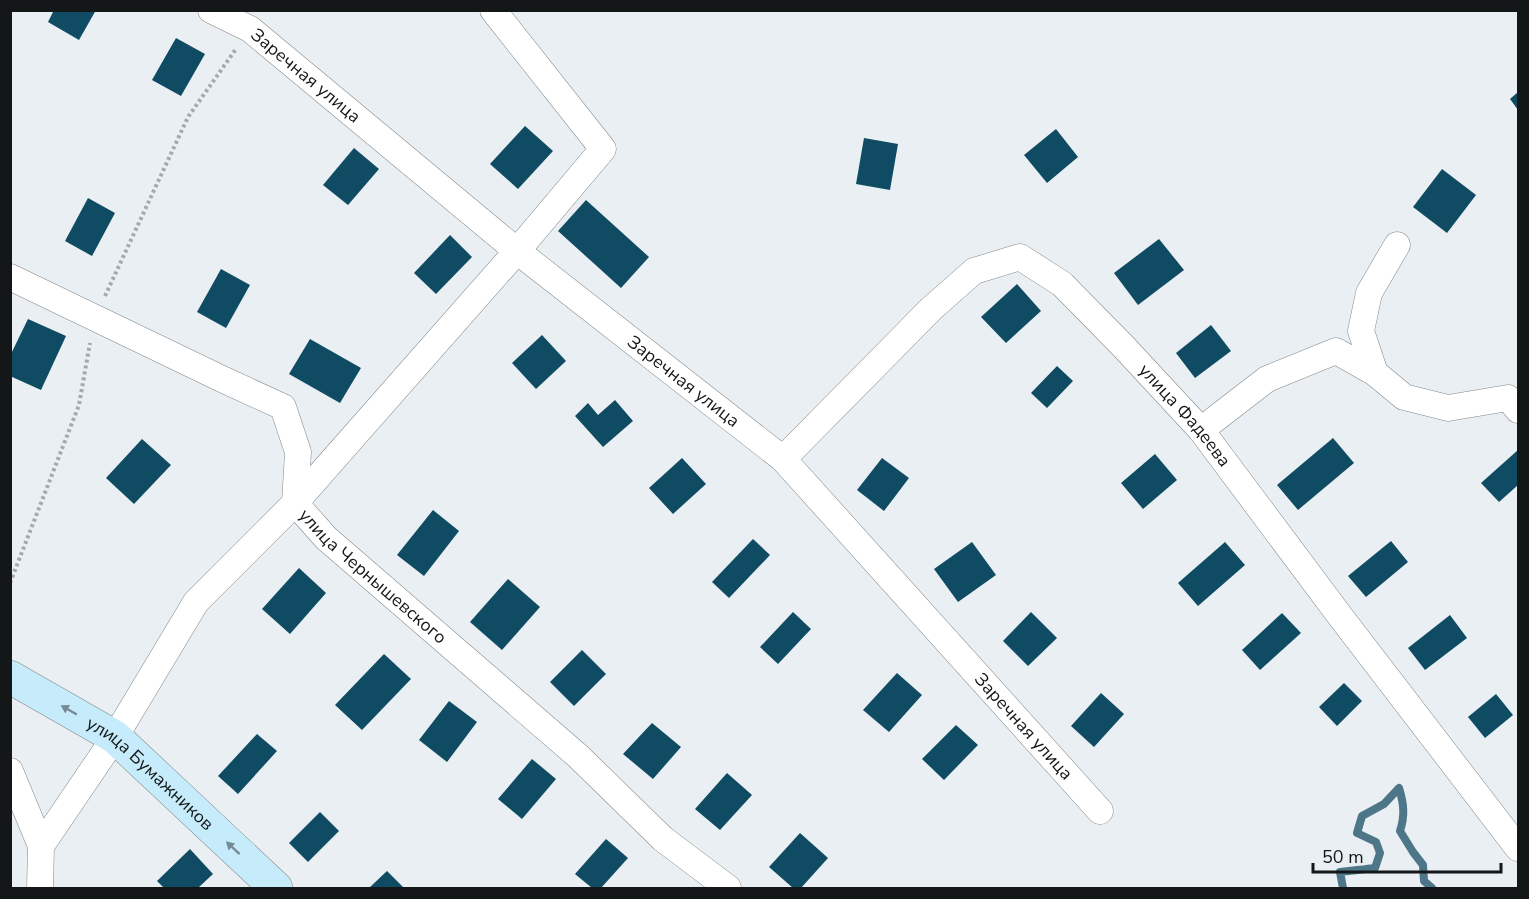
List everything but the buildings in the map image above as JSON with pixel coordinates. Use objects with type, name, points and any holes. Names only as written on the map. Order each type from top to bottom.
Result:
[{"type":"street","name":"Заречная улица","points":[[211,10],[250,28],[518,251],[783,459],[1100,811]]},
{"type":"street","points":[[41,846],[115,737],[196,602],[295,503],[518,251],[603,149],[493,10]]},
{"type":"street","points":[[1375,373],[1361,331],[1369,293],[1396,245]]},
{"type":"street","name":"улица Фадеева","points":[[783,459],[931,309],[974,271],[1020,257],[1062,284],[1201,430],[1518,848]]},
{"type":"street","name":"улица Чернышевского","points":[[10,277],[283,406],[298,452],[295,503],[327,538],[578,756],[663,839],[728,888]]},
{"type":"street","points":[[1201,430],[1267,380],[1336,351],[1375,373],[1404,397],[1448,408],[1515,402]]},
{"type":"street","name":"улица Бумажников","points":[[10,676],[115,737],[276,888]]},
{"type":"street","points":[[10,771],[41,846],[40,888]]},
{"type":"waterway","points":[[1343,888],[1340,872],[1375,868],[1380,853],[1376,842],[1357,833],[1362,816],[1384,804],[1399,788],[1403,810],[1400,831],[1423,865],[1424,881],[1432,888]]}]
